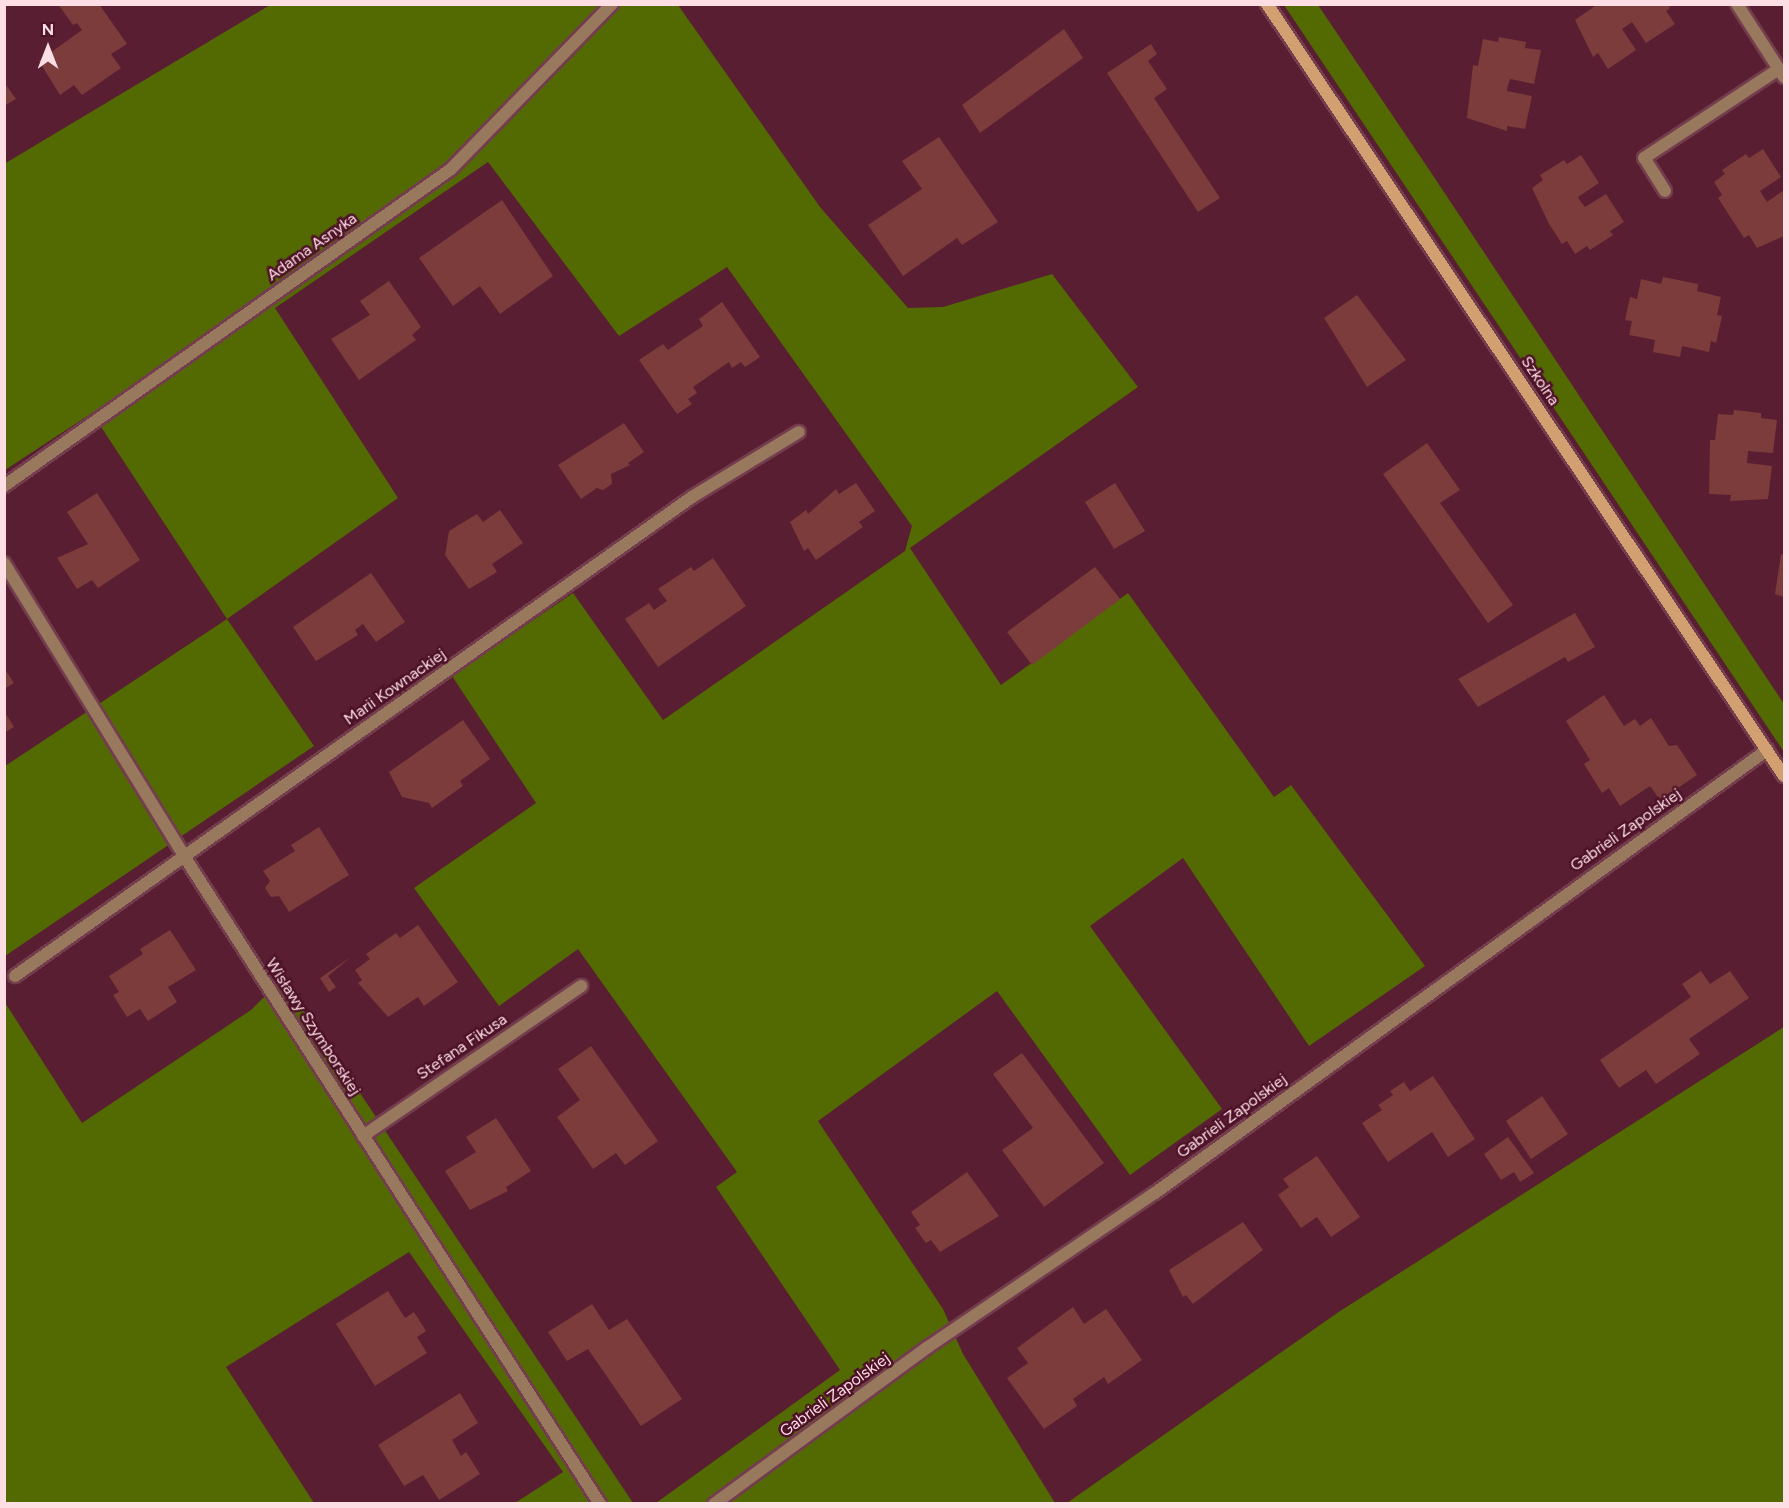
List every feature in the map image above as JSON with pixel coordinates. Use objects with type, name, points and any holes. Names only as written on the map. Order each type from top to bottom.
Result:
[{"type":"street","name":"Adama Asnyka","points":[[4,486],[451,169],[612,4]]},
{"type":"street","name":"Szkolna","points":[[1267,4],[1785,776]]},
{"type":"street","points":[[1665,191],[1644,158],[1782,73],[1737,4]]},
{"type":"street","name":"Marii Kownackiej","points":[[15,976],[692,497],[799,432]]},
{"type":"street","name":"Wisławy Szymborskiej","points":[[4,563],[184,856],[600,1503]]},
{"type":"street","name":"Gabrieli Zapolskiej","points":[[714,1503],[927,1347],[1155,1193],[1767,750]]},
{"type":"street","name":"Stefana Fikusa","points":[[363,1136],[581,986]]},
{"type":"green space","points":[[270,5],[678,5],[820,207],[908,308],[943,307],[1052,274],[1138,387],[910,548],[1001,685],[1128,593],[1274,797],[1291,785],[1425,966],[1309,1046],[1183,858],[1090,926],[1222,1109],[1130,1175],[997,991],[818,1121],[943,1309],[963,1354],[1055,1503],[656,1503],[840,1370],[716,1187],[737,1172],[578,949],[499,1006],[414,888],[536,803],[452,676],[573,593],[663,720],[905,551],[912,526],[727,267],[619,336],[488,162],[275,308],[398,498],[227,619],[92,413],[5,470],[4,164]]},
{"type":"green space","points":[[1284,5],[1318,5],[1428,168],[1784,704],[1784,752]]},
{"type":"green space","points":[[227,619],[314,746],[5,956],[5,766]]},
{"type":"green space","points":[[282,979],[633,1503],[515,1503],[563,1472],[409,1252],[226,1367],[314,1503],[5,1503],[4,1001],[82,1123],[251,1010]]},
{"type":"green space","points":[[1784,1027],[1784,1503],[1067,1503],[1337,1313]]},
{"type":"building","points":[[58,4],[99,4],[127,44],[111,54],[121,68],[82,95],[74,85],[60,95],[39,61],[82,30],[77,23],[73,25]]},
{"type":"building","points":[[1598,4],[1668,4],[1670,8],[1666,11],[1675,24],[1646,43],[1632,22],[1622,29],[1636,50],[1608,69],[1598,53],[1593,57],[1575,20]]},
{"type":"building","points":[[1064,29],[1083,58],[980,133],[962,105]]},
{"type":"building","points":[[1499,37],[1526,42],[1525,48],[1541,50],[1534,84],[1510,79],[1508,85],[1507,91],[1532,96],[1525,129],[1507,126],[1507,131],[1467,118],[1473,65],[1478,66],[1483,39],[1498,42]]},
{"type":"building","points":[[1151,44],[1157,54],[1148,61],[1167,89],[1154,98],[1220,198],[1198,212],[1107,73]]},
{"type":"building","points":[[4,82],[16,99],[4,106]]},
{"type":"building","points":[[939,137],[998,222],[962,245],[957,238],[903,276],[868,225],[922,189],[902,161]]},
{"type":"building","points":[[1763,149],[1781,177],[1760,191],[1767,202],[1784,190],[1784,236],[1757,248],[1749,235],[1744,238],[1718,198],[1722,195],[1714,182],[1725,174],[1722,170],[1746,154],[1749,158]]},
{"type":"building","points":[[1581,155],[1599,183],[1578,197],[1581,202],[1585,207],[1606,194],[1624,222],[1610,231],[1613,235],[1590,250],[1587,246],[1575,254],[1567,241],[1562,244],[1549,224],[1532,188],[1543,180],[1540,175],[1564,160],[1567,164]]},
{"type":"building","points":[[502,200],[553,276],[500,314],[480,286],[453,306],[419,258]]},
{"type":"building","points":[[1663,277],[1698,284],[1697,291],[1721,297],[1717,315],[1722,316],[1716,343],[1711,341],[1709,352],[1682,346],[1680,357],[1653,352],[1655,340],[1629,335],[1632,321],[1625,320],[1630,297],[1637,299],[1641,279],[1661,284]]},
{"type":"building","points":[[389,281],[421,327],[412,335],[416,340],[359,380],[331,339],[370,315],[360,301]]},
{"type":"building","points":[[1357,295],[1406,360],[1367,387],[1324,318]]},
{"type":"building","points":[[722,302],[760,357],[745,367],[741,362],[732,368],[729,362],[693,387],[697,393],[688,399],[692,404],[677,414],[639,360],[663,344],[668,350],[703,326],[699,319]]},
{"type":"building","points":[[1734,410],[1761,413],[1761,418],[1777,420],[1773,453],[1748,451],[1747,463],[1772,466],[1768,499],[1730,501],[1731,495],[1709,494],[1710,440],[1715,440],[1718,414],[1733,415]]},
{"type":"building","points":[[624,423],[644,452],[628,463],[630,465],[611,474],[612,484],[603,490],[597,488],[581,499],[558,465]]},
{"type":"building","points":[[1427,443],[1460,490],[1440,503],[1513,605],[1488,623],[1383,474]]},
{"type":"building","points":[[856,483],[875,511],[859,522],[863,527],[816,560],[808,548],[804,551],[790,522],[806,510],[808,514],[836,489],[839,494]]},
{"type":"building","points":[[1115,483],[1145,531],[1114,549],[1085,502]]},
{"type":"building","points":[[97,493],[140,560],[98,588],[92,580],[77,589],[57,558],[88,544],[67,512]]},
{"type":"building","points":[[500,510],[523,543],[492,564],[497,572],[469,589],[445,555],[449,531],[477,514],[483,522]]},
{"type":"building","points":[[1781,554],[1784,555],[1784,597],[1775,594]]},
{"type":"building","points":[[713,558],[746,606],[658,667],[625,619],[649,603],[654,610],[667,601],[658,589],[691,567],[694,571]]},
{"type":"building","points":[[1095,567],[1120,599],[1032,665],[1007,632]]},
{"type":"building","points":[[371,573],[405,622],[376,642],[363,624],[355,630],[358,635],[316,661],[293,627]]},
{"type":"building","points":[[1575,613],[1595,647],[1568,662],[1565,657],[1478,707],[1458,679]]},
{"type":"building","points":[[4,668],[14,683],[4,689]]},
{"type":"building","points":[[1604,695],[1624,726],[1635,719],[1640,726],[1651,718],[1669,746],[1677,745],[1697,775],[1660,800],[1650,786],[1620,806],[1609,788],[1602,793],[1584,764],[1590,760],[1566,721]]},
{"type":"building","points":[[4,711],[14,727],[4,733]]},
{"type":"building","points":[[463,720],[490,759],[460,781],[463,786],[432,808],[429,803],[402,797],[389,772]]},
{"type":"building","points":[[319,827],[349,875],[289,912],[279,896],[271,897],[265,888],[270,881],[263,871],[295,851],[291,845]]},
{"type":"building","points":[[418,925],[458,982],[424,1006],[418,997],[388,1017],[358,983],[362,980],[355,970],[370,959],[366,954],[396,933],[400,938]]},
{"type":"building","points":[[170,930],[196,970],[168,987],[177,1002],[148,1021],[140,1009],[127,1017],[113,995],[119,992],[109,976],[143,954],[140,949]]},
{"type":"building","points":[[351,957],[328,976],[336,987],[329,992],[320,978]]},
{"type":"building","points":[[1701,971],[1710,984],[1730,971],[1749,998],[1689,1039],[1700,1054],[1656,1084],[1646,1070],[1619,1088],[1600,1060],[1691,997],[1682,984]]},
{"type":"building","points":[[591,1046],[658,1141],[625,1165],[616,1153],[593,1169],[557,1117],[580,1100],[558,1069]]},
{"type":"building","points":[[1022,1053],[1104,1163],[1044,1207],[1002,1150],[1033,1128],[993,1074]]},
{"type":"building","points":[[1433,1076],[1475,1139],[1448,1157],[1432,1132],[1388,1162],[1362,1123],[1382,1110],[1378,1105],[1393,1095],[1390,1091],[1404,1082],[1410,1091]]},
{"type":"building","points":[[1542,1096],[1568,1134],[1531,1159],[1506,1121]]},
{"type":"building","points":[[496,1118],[531,1171],[506,1187],[508,1191],[470,1210],[445,1171],[476,1152],[466,1137]]},
{"type":"building","points":[[1508,1137],[1534,1173],[1520,1182],[1514,1172],[1501,1180],[1484,1154]]},
{"type":"building","points":[[1317,1156],[1360,1217],[1331,1237],[1317,1217],[1301,1228],[1278,1195],[1289,1187],[1283,1179]]},
{"type":"building","points":[[967,1172],[999,1216],[940,1252],[931,1240],[926,1243],[915,1228],[920,1225],[911,1212]]},
{"type":"building","points":[[1243,1222],[1263,1250],[1193,1304],[1186,1295],[1183,1297],[1169,1270]]},
{"type":"building","points":[[388,1291],[405,1318],[414,1312],[426,1331],[417,1337],[427,1353],[375,1386],[336,1324]]},
{"type":"building","points":[[592,1304],[609,1330],[627,1319],[682,1399],[641,1426],[588,1349],[567,1361],[548,1332]]},
{"type":"building","points":[[1073,1307],[1084,1324],[1106,1309],[1142,1360],[1108,1384],[1104,1377],[1073,1399],[1077,1406],[1044,1429],[1007,1378],[1028,1363],[1017,1348]]},
{"type":"building","points":[[460,1393],[478,1423],[452,1440],[461,1456],[466,1452],[480,1474],[439,1500],[423,1475],[404,1486],[378,1445]]}]
